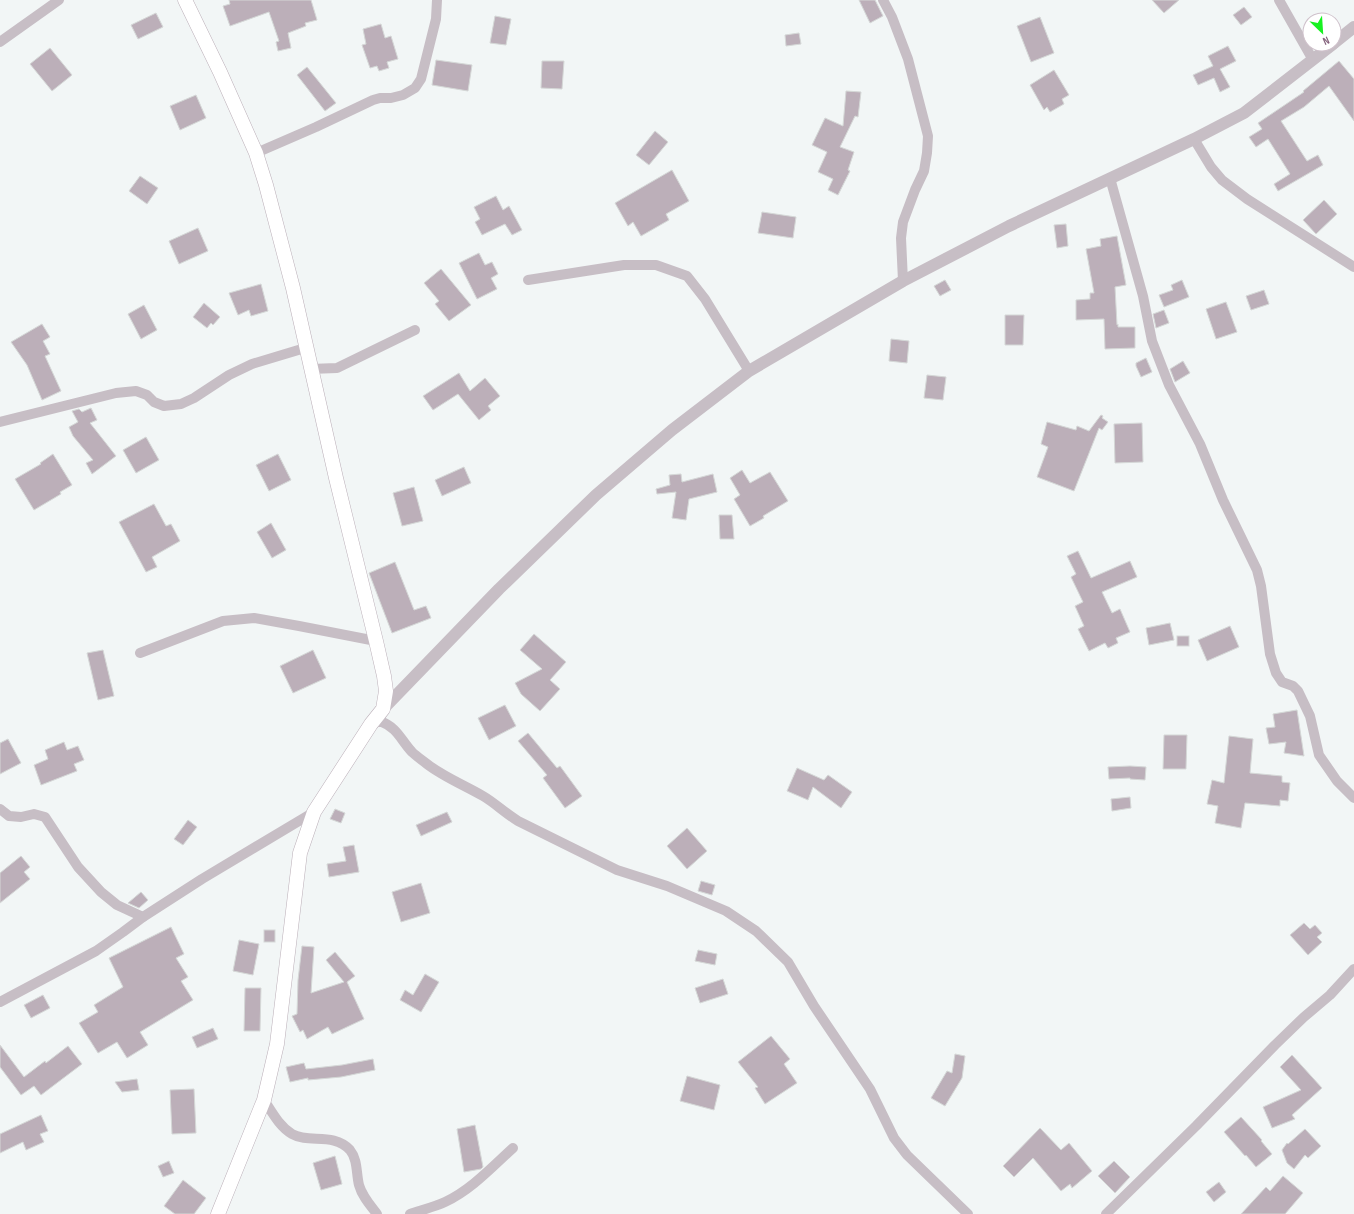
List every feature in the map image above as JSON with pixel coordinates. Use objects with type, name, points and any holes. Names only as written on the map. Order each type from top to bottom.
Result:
[{"type":"main road","points":[[185,0],[220,72],[256,153],[266,184],[293,288],[305,348],[376,641],[386,691],[383,709],[371,724],[314,812],[300,853],[277,1044],[264,1100],[218,1214]]},
{"type":"street","points":[[0,42],[59,0]]},
{"type":"street","points":[[256,153],[373,100],[403,95],[415,88],[421,79],[436,19],[437,0]]},
{"type":"street","points":[[883,0],[892,18],[908,59],[928,136],[924,171],[914,190],[903,222],[900,238],[903,281]]},
{"type":"street","points":[[1279,0],[1313,60]]},
{"type":"street","points":[[1342,37],[1354,27]]},
{"type":"street","points":[[383,709],[499,589],[596,495],[672,430],[749,371],[903,281],[1009,226],[1194,139],[1244,112],[1324,52]]},
{"type":"street","points":[[1194,139],[1211,167],[1222,180],[1247,200],[1354,267]]},
{"type":"street","points":[[1110,178],[1141,288],[1152,341],[1169,385],[1200,444],[1223,500],[1257,570],[1261,586],[1270,654],[1276,673],[1282,682],[1293,686],[1298,691],[1310,716],[1319,755],[1336,781],[1354,798]]},
{"type":"street","points":[[528,280],[624,265],[656,265],[687,276],[706,299],[749,371]]},
{"type":"street","points":[[310,369],[337,368],[415,330]]},
{"type":"street","points":[[0,422],[116,393],[136,391],[147,395],[154,402],[164,406],[181,404],[194,398],[230,375],[252,364],[305,348]]},
{"type":"street","points":[[140,654],[223,621],[254,618],[376,641]]},
{"type":"street","points":[[371,724],[380,721],[388,724],[401,737],[412,752],[428,765],[450,780],[484,796],[518,821],[617,870],[667,886],[726,911],[756,930],[788,962],[814,1006],[870,1089],[894,1138],[907,1155],[968,1214]]},
{"type":"street","points":[[0,809],[9,816],[21,817],[34,814],[45,817],[78,867],[101,892],[117,905],[143,917]]},
{"type":"street","points":[[0,1002],[96,951],[143,917],[202,879],[314,812]]},
{"type":"street","points":[[1106,1214],[1196,1126],[1275,1045],[1304,1017],[1330,995],[1354,969]]},
{"type":"street","points":[[264,1100],[282,1126],[292,1134],[305,1138],[322,1138],[340,1142],[349,1150],[354,1156],[357,1166],[359,1185],[366,1201],[377,1214]]},
{"type":"street","points":[[410,1214],[445,1202],[459,1195],[513,1148]]},
{"type":"building","points":[[229,0],[311,0],[317,20],[305,23],[306,26],[288,33],[291,48],[278,51],[276,42],[279,41],[269,12],[230,26],[223,6],[230,4]]},
{"type":"building","points":[[859,0],[875,0],[883,16],[870,23]]},
{"type":"building","points":[[1152,0],[1179,0],[1164,13]]},
{"type":"building","points":[[1244,7],[1252,17],[1241,25],[1233,15]]},
{"type":"building","points":[[156,13],[163,27],[138,39],[131,25]]},
{"type":"building","points":[[495,16],[511,19],[506,45],[490,43]]},
{"type":"building","points":[[1040,17],[1054,53],[1031,62],[1017,26]]},
{"type":"building","points":[[381,24],[385,38],[391,36],[398,59],[387,62],[389,68],[379,71],[377,66],[370,68],[362,45],[366,44],[363,29]]},
{"type":"building","points":[[799,33],[801,44],[786,46],[785,35]]},
{"type":"building","points":[[1228,46],[1236,61],[1220,69],[1230,87],[1220,92],[1214,78],[1198,85],[1193,75],[1213,66],[1208,56]]},
{"type":"building","points":[[50,48],[72,75],[52,91],[30,64]]},
{"type":"building","points":[[436,60],[472,65],[468,91],[432,85]]},
{"type":"building","points":[[542,61],[564,61],[562,89],[541,88]]},
{"type":"building","points":[[1339,61],[1354,79],[1354,121],[1329,86],[1304,107],[1281,121],[1307,161],[1318,155],[1323,165],[1278,191],[1274,184],[1290,174],[1268,139],[1256,147],[1249,137],[1262,129],[1258,123],[1304,92],[1303,91]]},
{"type":"building","points":[[307,67],[336,103],[325,111],[297,75]]},
{"type":"building","points":[[1054,70],[1069,95],[1062,99],[1064,104],[1050,112],[1047,107],[1044,110],[1030,85]]},
{"type":"building","points":[[846,91],[861,92],[858,117],[855,116],[840,147],[854,152],[848,170],[850,171],[838,195],[828,190],[833,179],[818,172],[827,152],[812,145],[825,118],[843,126]]},
{"type":"building","points":[[196,95],[206,118],[180,130],[170,106]]},
{"type":"building","points":[[655,131],[668,142],[649,165],[636,155]]},
{"type":"building","points":[[672,170],[689,201],[666,214],[669,220],[641,236],[633,222],[628,226],[615,203]]},
{"type":"building","points":[[140,176],[158,188],[147,204],[129,191]]},
{"type":"building","points":[[496,196],[503,210],[509,206],[522,230],[512,235],[505,224],[482,235],[475,222],[480,219],[474,207]]},
{"type":"building","points":[[1324,200],[1337,214],[1316,234],[1303,220]]},
{"type":"building","points":[[762,212],[796,217],[793,238],[758,233]]},
{"type":"building","points":[[1066,224],[1068,246],[1057,248],[1054,225]]},
{"type":"building","points":[[198,228],[208,251],[179,264],[169,241]]},
{"type":"building","points":[[1117,236],[1126,285],[1115,287],[1117,325],[1118,324],[1118,327],[1135,327],[1135,348],[1105,349],[1104,319],[1076,320],[1076,300],[1090,299],[1090,293],[1094,293],[1086,249],[1101,246],[1100,239]]},
{"type":"building","points":[[479,253],[485,265],[492,262],[498,274],[491,278],[497,289],[477,299],[459,263]]},
{"type":"building","points":[[441,269],[471,305],[449,321],[435,304],[439,301],[424,283]]},
{"type":"building","points":[[945,280],[951,290],[940,296],[934,286]]},
{"type":"building","points":[[1182,280],[1189,297],[1164,307],[1159,295],[1173,290],[1171,285]]},
{"type":"building","points":[[261,284],[268,311],[251,316],[249,310],[238,315],[229,293]]},
{"type":"building","points":[[1264,290],[1269,304],[1251,310],[1246,296]]},
{"type":"building","points":[[1226,302],[1237,332],[1216,339],[1206,309]]},
{"type":"building","points":[[204,303],[220,317],[213,325],[211,323],[207,328],[193,317]]},
{"type":"building","points":[[144,305],[157,330],[141,339],[128,314]]},
{"type":"building","points":[[1164,310],[1169,323],[1156,328],[1153,314]]},
{"type":"building","points":[[1005,315],[1024,315],[1023,345],[1005,345]]},
{"type":"building","points":[[42,324],[50,337],[43,341],[50,354],[45,356],[61,391],[42,400],[27,365],[11,342]]},
{"type":"building","points":[[891,339],[909,341],[907,363],[889,361]]},
{"type":"building","points":[[1146,358],[1152,372],[1141,377],[1136,363]]},
{"type":"building","points":[[1183,361],[1190,373],[1175,382],[1170,369]]},
{"type":"building","points":[[459,373],[470,391],[485,378],[500,396],[488,406],[491,410],[479,420],[458,394],[433,410],[423,396]]},
{"type":"building","points":[[927,375],[946,377],[943,400],[924,398]]},
{"type":"building","points":[[91,408],[97,420],[90,423],[116,456],[92,474],[86,463],[93,460],[73,436],[69,427],[78,422],[72,411],[79,409],[82,412]]},
{"type":"building","points":[[1101,415],[1103,416],[1102,418],[1108,422],[1102,430],[1099,428],[1074,491],[1037,477],[1048,447],[1041,444],[1047,422],[1076,430],[1077,426],[1089,431]]},
{"type":"building","points":[[1142,423],[1143,462],[1115,463],[1114,424]]},
{"type":"building","points":[[146,437],[159,460],[136,473],[123,450]]},
{"type":"building","points":[[53,454],[72,485],[60,492],[61,494],[34,510],[15,479],[41,464],[40,463]]},
{"type":"building","points":[[278,454],[291,480],[269,491],[256,465]]},
{"type":"building","points":[[464,467],[471,483],[442,496],[435,480]]},
{"type":"building","points":[[742,470],[750,483],[770,472],[788,501],[763,516],[764,518],[750,526],[734,499],[740,495],[730,478]]},
{"type":"building","points":[[681,474],[682,482],[713,474],[717,492],[689,499],[686,520],[672,518],[676,492],[657,494],[656,489],[670,485],[669,475]]},
{"type":"building","points":[[414,487],[423,521],[402,526],[393,493]]},
{"type":"building","points":[[154,504],[166,526],[171,524],[180,541],[152,557],[157,567],[146,572],[119,522]]},
{"type":"building","points":[[719,515],[732,515],[734,539],[720,539]]},
{"type":"building","points":[[271,523],[286,550],[272,558],[257,532]]},
{"type":"building","points":[[1078,551],[1091,578],[1130,561],[1137,577],[1102,592],[1112,613],[1120,609],[1130,632],[1116,638],[1118,643],[1108,648],[1105,643],[1089,651],[1078,629],[1084,626],[1075,606],[1083,602],[1071,577],[1076,574],[1067,556]]},
{"type":"building","points":[[395,562],[414,610],[426,606],[431,618],[392,633],[369,573]]},
{"type":"building","points":[[1170,623],[1174,640],[1149,645],[1146,628]]},
{"type":"building","points":[[1230,626],[1239,647],[1207,661],[1198,640]]},
{"type":"building","points":[[534,634],[566,662],[550,680],[560,689],[540,711],[521,694],[515,683],[542,669],[520,650]]},
{"type":"building","points":[[1177,636],[1189,636],[1189,646],[1177,646]]},
{"type":"building","points":[[103,650],[114,696],[98,700],[87,653]]},
{"type":"building","points":[[313,650],[326,678],[293,693],[280,666]]},
{"type":"building","points":[[505,705],[516,726],[489,740],[478,718]]},
{"type":"building","points":[[1297,710],[1304,756],[1284,753],[1286,742],[1269,744],[1266,728],[1275,727],[1273,714]]},
{"type":"building","points":[[528,733],[557,768],[560,766],[582,796],[565,808],[543,778],[547,775],[518,741]]},
{"type":"building","points":[[1164,735],[1187,735],[1186,769],[1163,769]]},
{"type":"building","points":[[1229,736],[1253,739],[1250,773],[1282,776],[1282,782],[1290,783],[1288,801],[1280,800],[1280,806],[1245,803],[1241,828],[1215,823],[1218,806],[1207,804],[1212,780],[1224,783]]},
{"type":"building","points":[[8,739],[21,763],[0,774],[0,743]]},
{"type":"building","points":[[64,742],[67,750],[78,746],[84,760],[74,764],[77,771],[41,785],[34,765],[48,759],[45,750]]},
{"type":"building","points":[[1108,767],[1146,767],[1145,780],[1130,778],[1109,779]]},
{"type":"building","points":[[797,768],[824,780],[828,775],[852,792],[841,808],[813,787],[808,800],[787,791]]},
{"type":"building","points":[[1130,797],[1131,808],[1112,811],[1111,799]]},
{"type":"building","points":[[335,809],[345,813],[341,823],[330,819]]},
{"type":"building","points":[[447,812],[452,822],[421,836],[416,825]]},
{"type":"building","points":[[188,820],[197,827],[183,845],[174,839]]},
{"type":"building","points":[[687,828],[707,851],[687,869],[667,846]]},
{"type":"building","points":[[354,845],[359,872],[329,877],[327,864],[346,861],[343,847]]},
{"type":"building","points":[[21,856],[30,867],[24,872],[30,879],[0,903],[0,873]]},
{"type":"building","points":[[701,881],[715,885],[712,895],[698,891]]},
{"type":"building","points":[[421,883],[430,913],[401,922],[392,892]]},
{"type":"building","points":[[141,892],[148,900],[139,908],[128,903]]},
{"type":"building","points":[[1304,923],[1310,929],[1315,925],[1322,933],[1317,937],[1322,942],[1308,955],[1290,935]]},
{"type":"building","points":[[171,927],[184,954],[176,958],[188,977],[181,981],[193,1000],[140,1032],[148,1045],[127,1058],[117,1042],[98,1053],[79,1023],[98,1012],[94,1005],[123,987],[109,958]]},
{"type":"building","points":[[264,930],[275,930],[275,942],[264,942]]},
{"type":"building","points":[[239,940],[259,944],[253,975],[233,971]]},
{"type":"building","points":[[302,946],[314,947],[311,993],[344,982],[326,960],[335,952],[355,976],[347,982],[364,1019],[332,1034],[328,1027],[307,1039],[303,1030],[300,1032],[292,1016],[297,1014],[298,980]]},
{"type":"building","points":[[698,950],[717,954],[715,965],[695,961]]},
{"type":"building","points":[[425,974],[439,982],[421,1012],[400,1000],[405,990],[413,995]]},
{"type":"building","points":[[723,979],[728,994],[700,1003],[695,988]]},
{"type":"building","points":[[245,988],[261,988],[260,1031],[244,1031]]},
{"type":"building","points":[[43,995],[50,1008],[31,1018],[24,1005]]},
{"type":"building","points":[[213,1028],[218,1039],[197,1048],[192,1037]]},
{"type":"building","points":[[771,1036],[790,1059],[784,1064],[797,1083],[765,1104],[755,1088],[758,1087],[738,1062]]},
{"type":"building","points":[[0,1045],[24,1077],[45,1061],[46,1063],[68,1046],[82,1064],[41,1095],[34,1086],[21,1095],[0,1067]]},
{"type":"building","points":[[955,1054],[965,1056],[962,1078],[945,1106],[931,1098],[947,1071],[952,1073]]},
{"type":"building","points":[[1292,1055],[1322,1088],[1292,1115],[1295,1119],[1272,1128],[1263,1107],[1301,1090],[1280,1067]]},
{"type":"building","points":[[373,1059],[375,1070],[341,1077],[308,1080],[308,1078],[290,1082],[286,1067],[304,1063],[306,1069],[342,1065]]},
{"type":"building","points":[[687,1076],[720,1085],[714,1110],[680,1101]]},
{"type":"building","points":[[137,1079],[139,1090],[122,1092],[115,1082]]},
{"type":"building","points":[[194,1089],[196,1133],[172,1134],[170,1090]]},
{"type":"building","points":[[41,1115],[48,1131],[40,1134],[44,1142],[26,1150],[23,1142],[0,1153],[0,1134]]},
{"type":"building","points":[[1241,1117],[1262,1140],[1261,1141],[1272,1154],[1256,1167],[1224,1132]]},
{"type":"building","points":[[475,1125],[483,1167],[481,1169],[464,1172],[457,1129]]},
{"type":"building","points":[[1040,1128],[1061,1150],[1069,1143],[1092,1171],[1072,1188],[1070,1184],[1061,1191],[1033,1158],[1014,1177],[1003,1166]]},
{"type":"building","points":[[1305,1129],[1321,1146],[1308,1158],[1305,1155],[1294,1169],[1287,1163],[1282,1150],[1287,1143],[1288,1144]]},
{"type":"building","points":[[335,1156],[342,1184],[321,1190],[313,1163]]},
{"type":"building","points":[[169,1161],[174,1173],[163,1177],[158,1166]]},
{"type":"building","points":[[1114,1161],[1130,1177],[1115,1193],[1098,1176]]},
{"type":"building","points":[[1283,1176],[1303,1193],[1285,1214],[1241,1214],[1266,1187],[1270,1191]]},
{"type":"building","points":[[183,1180],[206,1198],[194,1214],[175,1214],[164,1206]]},
{"type":"building","points":[[1219,1182],[1226,1192],[1214,1202],[1206,1192]]}]
